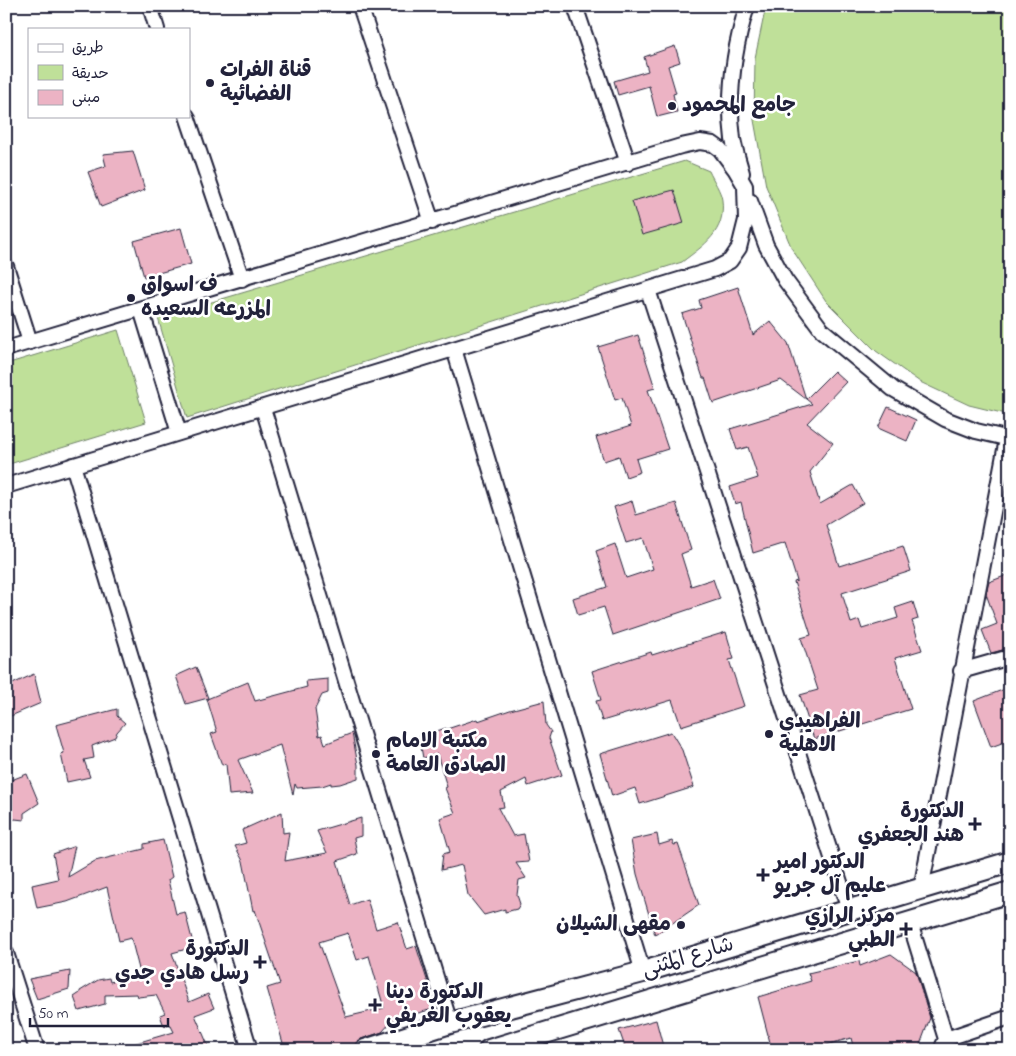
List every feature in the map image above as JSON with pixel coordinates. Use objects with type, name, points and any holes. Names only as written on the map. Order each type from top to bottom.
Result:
[{"type":"main road","name":"شارع المثنى","points":[[370,1049],[450,1023],[643,972],[1010,862]]},
{"type":"main road","points":[[983,870],[995,874],[1000,886],[998,892],[1002,894]]},
{"type":"main road","name":"شارع المثنى","points":[[489,1050],[1002,894]]},
{"type":"street","points":[[150,6],[157,28]]},
{"type":"street","points":[[360,6],[432,222]]},
{"type":"street","points":[[575,6],[628,163]]},
{"type":"street","points":[[747,6],[740,29],[732,81],[731,115],[734,141],[758,224],[785,280],[822,330],[893,389],[945,418],[976,431],[1008,439],[961,672],[921,889]]},
{"type":"street","points":[[188,118],[242,279]]},
{"type":"street","points":[[6,349],[700,142],[713,144],[720,149],[746,186],[746,220],[739,248],[730,261],[716,269],[6,486]]},
{"type":"street","points":[[6,266],[30,342]]},
{"type":"street","points":[[648,290],[849,910]]},
{"type":"street","points":[[141,309],[179,433]]},
{"type":"street","points":[[454,349],[643,972]]},
{"type":"street","points":[[263,408],[450,1023]]},
{"type":"street","points":[[73,466],[250,1050]]},
{"type":"street","points":[[961,672],[1010,657]]},
{"type":"street","points":[[910,923],[943,1044],[1010,1017]]},
{"type":"street","points":[[6,953],[37,1050]]},
{"type":"green space","points":[[766,6],[1010,6],[1010,415],[969,405],[920,382],[876,351],[826,301],[792,249],[766,186],[754,120],[755,58]]},
{"type":"green space","points":[[685,161],[709,171],[719,189],[722,211],[721,221],[712,237],[682,262],[187,418],[158,318]]},
{"type":"green space","points":[[118,330],[146,422],[6,465],[6,364]]},
{"type":"building","points":[[675,46],[680,62],[668,66],[676,93],[673,94],[677,112],[657,117],[649,86],[618,95],[614,81],[648,71],[644,57]]},
{"type":"building","points":[[133,151],[145,190],[101,207],[88,172],[106,166],[103,154]]},
{"type":"building","points":[[674,190],[684,223],[642,235],[632,201]]},
{"type":"building","points":[[181,228],[191,264],[144,277],[134,241]]},
{"type":"building","points":[[738,287],[753,335],[770,321],[788,343],[806,399],[781,380],[713,403],[682,314],[701,308],[699,300]]},
{"type":"building","points":[[638,335],[655,388],[648,390],[668,449],[636,459],[640,472],[626,477],[619,456],[604,461],[596,437],[631,426],[622,398],[615,400],[598,347]]},
{"type":"building","points":[[834,371],[846,382],[807,423],[833,443],[810,472],[820,504],[853,485],[863,503],[826,525],[839,566],[903,546],[911,571],[842,593],[851,623],[859,620],[862,629],[898,618],[895,608],[913,602],[918,619],[912,621],[922,650],[895,658],[911,709],[814,739],[800,695],[818,690],[801,638],[811,635],[794,582],[797,581],[785,543],[753,553],[741,502],[735,504],[730,487],[758,478],[748,447],[737,450],[730,429],[812,404],[806,399]]},
{"type":"building","points":[[888,407],[916,420],[907,441],[878,428]]},
{"type":"building","points":[[632,501],[636,515],[676,503],[691,550],[681,554],[691,586],[713,579],[720,599],[613,635],[604,607],[578,615],[573,598],[607,587],[596,551],[615,544],[626,578],[653,569],[643,538],[626,543],[614,507]]},
{"type":"building","points":[[1010,574],[1010,648],[991,653],[982,630],[997,624],[986,594],[989,582]]},
{"type":"building","points":[[726,632],[734,659],[729,660],[744,706],[681,726],[672,700],[602,721],[596,701],[601,700],[592,671],[651,652],[652,655]]},
{"type":"building","points":[[196,667],[208,698],[186,704],[176,676]]},
{"type":"building","points":[[34,674],[41,703],[6,718],[6,687]]},
{"type":"building","points":[[328,679],[328,693],[322,695],[315,709],[319,736],[322,735],[325,744],[352,733],[358,765],[358,778],[340,784],[331,785],[331,783],[322,786],[297,788],[295,784],[293,795],[280,745],[238,760],[253,793],[229,795],[226,764],[222,765],[211,734],[217,732],[207,699],[248,682],[255,701],[307,687],[306,681]]},
{"type":"building","points":[[1010,687],[1010,740],[991,747],[974,701]]},
{"type":"building","points":[[544,701],[546,725],[551,732],[549,738],[562,775],[528,786],[526,779],[501,792],[504,807],[498,808],[513,836],[524,834],[529,862],[516,863],[526,878],[519,880],[517,895],[520,904],[517,909],[505,912],[505,909],[484,915],[468,895],[462,865],[441,870],[443,854],[450,852],[440,818],[455,813],[445,788],[447,787],[437,754],[423,758],[421,747],[415,738]]},
{"type":"building","points":[[117,709],[117,716],[125,723],[115,737],[92,746],[94,758],[84,760],[90,777],[67,782],[61,754],[64,753],[56,725]]},
{"type":"building","points":[[671,732],[682,750],[694,787],[640,804],[635,788],[612,796],[600,754]]},
{"type":"building","points":[[27,774],[39,803],[24,813],[24,820],[15,819],[6,824],[6,782]]},
{"type":"building","points":[[282,812],[283,833],[289,832],[285,861],[327,853],[317,831],[361,818],[361,836],[354,838],[357,854],[337,861],[350,905],[367,899],[376,929],[398,922],[407,949],[416,946],[430,989],[427,990],[433,1009],[393,1020],[382,1032],[361,1039],[355,1045],[336,1050],[285,1050],[267,988],[280,984],[255,910],[253,911],[243,861],[235,846],[246,843],[242,830]],"holes":[[[348,933],[357,960],[369,956],[384,1008],[346,1017],[319,942]]]},
{"type":"building","points":[[657,834],[659,845],[672,841],[674,845],[678,844],[699,905],[655,935],[637,874],[631,840]]},
{"type":"building","points":[[163,840],[172,877],[168,880],[176,914],[185,912],[194,947],[172,953],[189,1002],[208,994],[214,1008],[195,1015],[210,1050],[126,1050],[126,1046],[174,1032],[170,1024],[164,1026],[160,1015],[165,1013],[156,995],[138,997],[137,994],[105,995],[105,1004],[79,1011],[74,997],[80,991],[98,980],[109,978],[110,982],[140,973],[131,938],[119,941],[107,887],[67,902],[37,908],[32,885],[58,879],[53,854],[75,846],[68,877],[95,861],[144,849],[144,844]]},
{"type":"building","points":[[891,954],[916,972],[930,1018],[918,1050],[854,1050],[851,1038],[819,1047],[820,1050],[772,1050],[758,997],[811,981],[808,973],[859,961],[860,966]]},
{"type":"building","points":[[70,971],[69,989],[37,999],[29,979]]},
{"type":"building","points":[[656,1020],[664,1050],[626,1050],[619,1030]]},
{"type":"place","name":"قناة الفرات الفضائية","points":[[210,83]]},
{"type":"place","name":"جامع المحمود","points":[[672,106]]},
{"type":"place","name":"ف اسواق المزرعه السعيده","points":[[131,298]]},
{"type":"place","name":"الفراهيدي الاهلية","points":[[769,734]]},
{"type":"place","name":"مكتبة الامام الصادق العامة","points":[[376,754]]},
{"type":"place","name":"الدكتورة هند الجعفري","points":[[975,824]]},
{"type":"place","name":"الدكتور امير عليم آل جريو","points":[[763,875]]},
{"type":"place","name":"مقهى الشيلان","points":[[681,925]]},
{"type":"place","name":"مركز الرازي الطبي","points":[[906,929]]},
{"type":"place","name":"الدكتورة رسل هادي جدي","points":[[260,962]]},
{"type":"place","name":"الدكتورة دينا يعقوب الغريفي","points":[[375,1005]]}]
